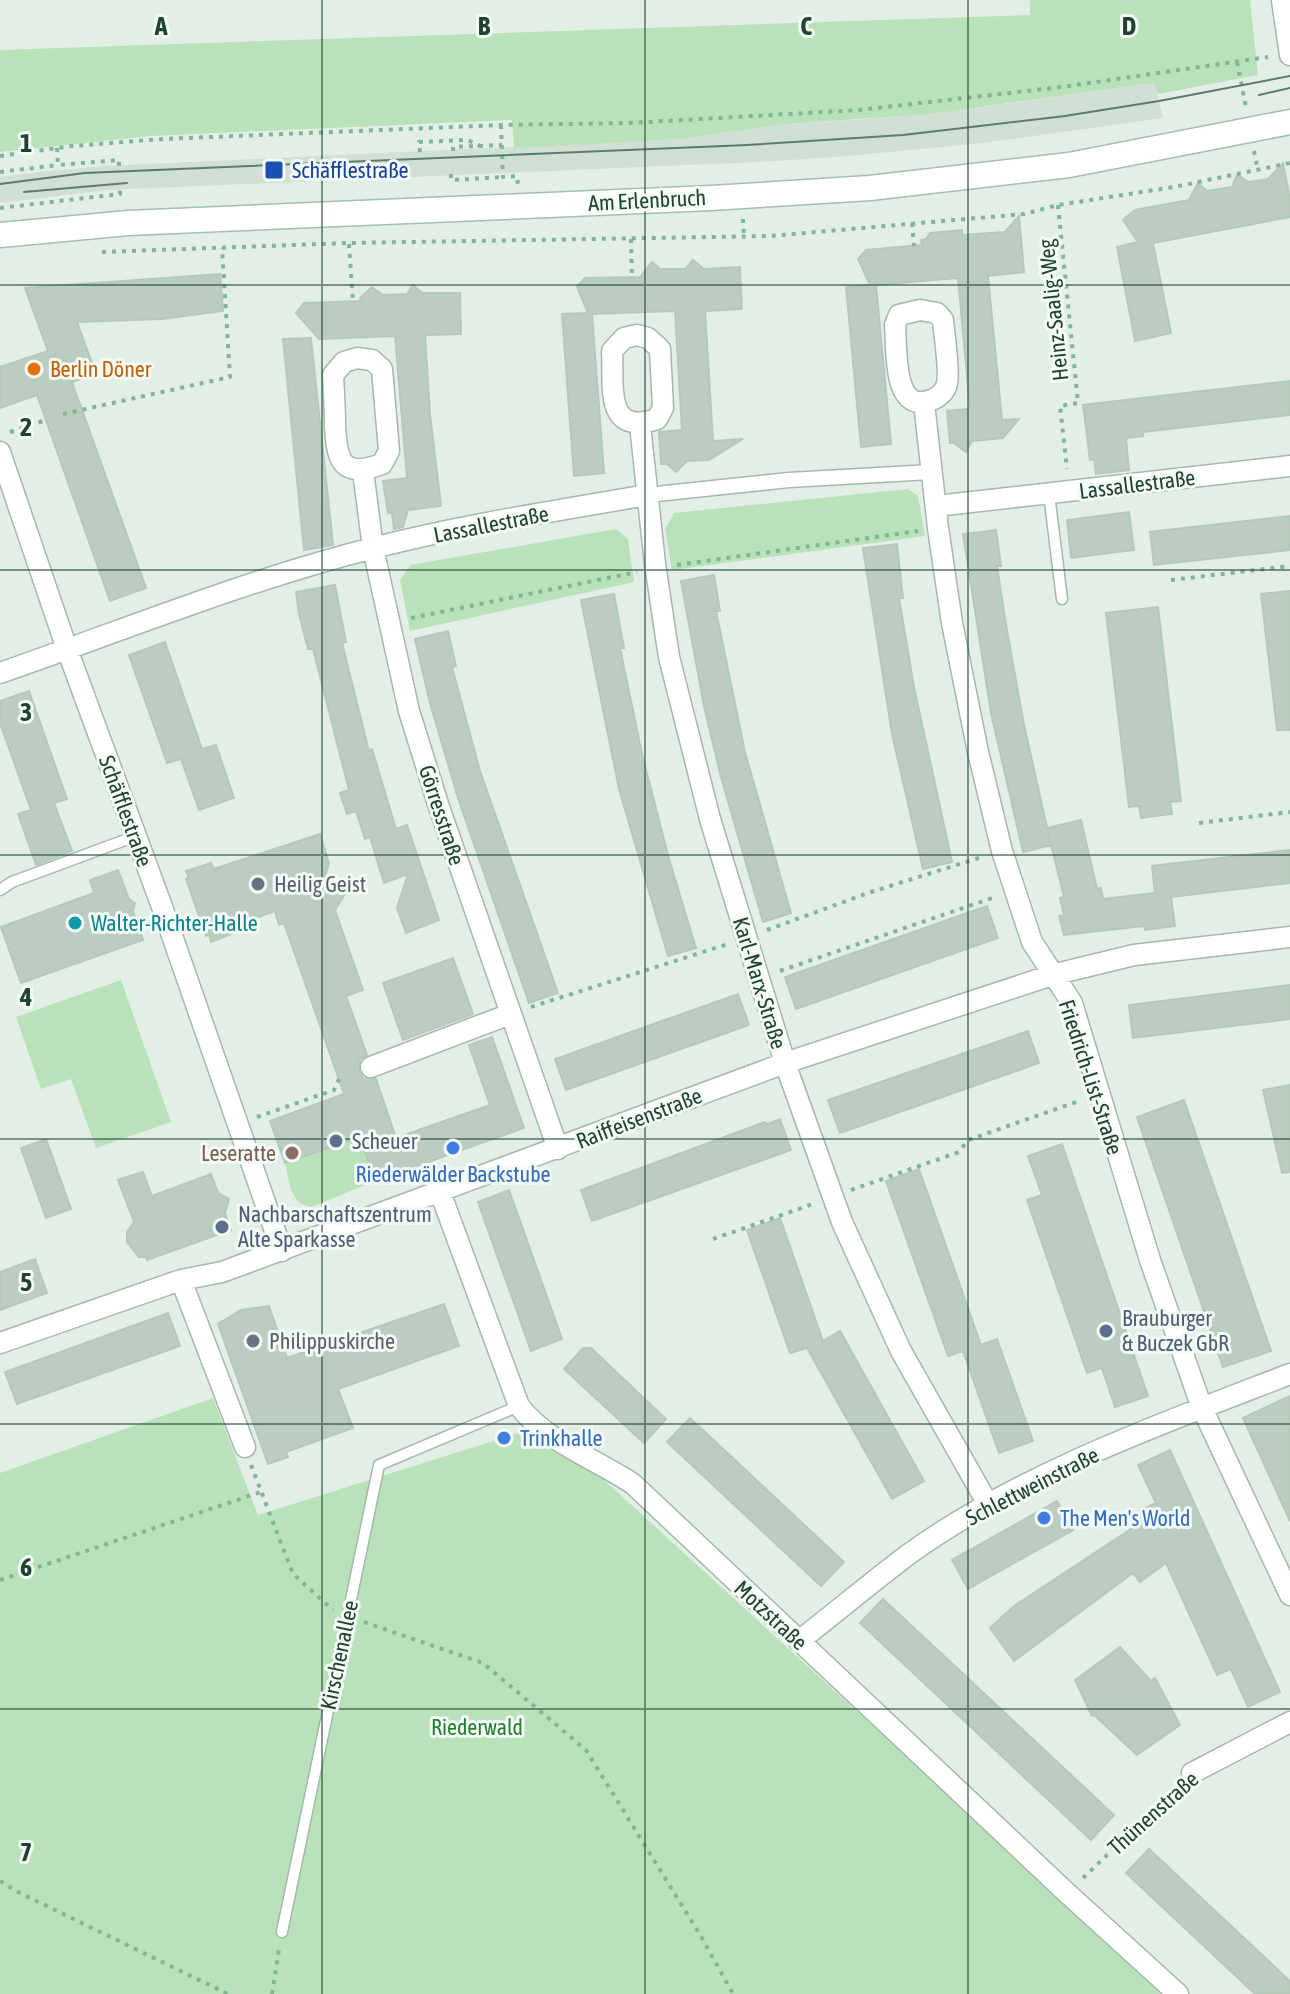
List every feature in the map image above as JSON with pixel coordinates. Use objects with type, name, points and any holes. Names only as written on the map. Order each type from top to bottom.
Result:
[{"type":"main road","name":"Am Erlenbruch","points":[[0,235],[128,223],[870,188],[1069,165],[1290,122]]},
{"type":"street","points":[[1282,0],[1290,55]]},
{"type":"street","points":[[357,358],[372,360],[382,369],[389,451],[382,464],[363,471],[348,468],[337,456],[333,388],[333,375],[344,362],[357,358]]},
{"type":"street","name":"Friedrich-List-Straße","points":[[924,403],[952,623],[1002,851],[1032,942],[1072,1003],[1150,1260],[1202,1408],[1290,1595]]},
{"type":"street","name":"Karl-Marx-Straße","points":[[640,425],[669,657],[710,819],[785,1063],[842,1222],[901,1351],[989,1506]]},
{"type":"street","name":"Schäfflestraße","points":[[0,452],[282,1251]]},
{"type":"street","name":"Lassallestraße","points":[[936,506],[1290,466]]},
{"type":"street","name":"Görresstraße","points":[[363,471],[373,548],[409,711],[438,804],[558,1149]]},
{"type":"street","name":"Lassallestraße","points":[[0,673],[207,597],[373,548],[647,495],[789,480],[931,472]]},
{"type":"street","name":"Raiffeisenstraße","points":[[0,1343],[181,1280],[222,1272],[785,1063],[1052,975],[1134,955],[1290,937]]},
{"type":"street","points":[[371,1067],[510,1014]]},
{"type":"street","name":"Motzstraße","points":[[440,1192],[519,1406],[537,1425],[633,1484],[1178,1994]]},
{"type":"street","points":[[181,1280],[245,1447]]},
{"type":"street","name":"Schlettweinstraße","points":[[799,1641],[910,1554],[989,1506],[1050,1473],[1290,1374]]},
{"type":"street","name":"Thünenstraße","points":[[1192,1773],[1290,1722]]},
{"type":"lane","points":[[1060,493],[1062,599]]},
{"type":"lane","points":[[0,890],[12,882],[136,836]]},
{"type":"lane","name":"Kirschenallee","points":[[282,1932],[379,1465],[519,1406]]},
{"type":"path","points":[[0,156],[178,138],[629,123],[859,110],[1062,87],[1290,55]]},
{"type":"path","points":[[420,152],[419,142],[468,140],[480,146]]},
{"type":"path","points":[[453,151],[453,147],[502,145]]},
{"type":"path","points":[[57,148],[58,165]]},
{"type":"path","points":[[0,172],[119,160],[119,166]]},
{"type":"path","points":[[100,252],[349,243],[785,235],[1024,214],[1058,205],[1174,187],[1290,163]]},
{"type":"path","points":[[451,174],[451,180],[503,177]]},
{"type":"path","points":[[0,208],[120,194],[120,189]]},
{"type":"path","name":"Heinz-Saalig-Weg","points":[[1058,205],[1078,403],[1060,406],[1060,493]]},
{"type":"path","points":[[912,223],[914,246]]},
{"type":"path","points":[[631,239],[632,277]]},
{"type":"path","points":[[349,243],[353,302]]},
{"type":"path","points":[[63,414],[230,377],[222,248]]},
{"type":"path","points":[[0,435],[46,420]]},
{"type":"path","points":[[1171,580],[1290,566]]},
{"type":"path","points":[[1199,823],[1290,812]]},
{"type":"path","points":[[790,967],[972,904]]},
{"type":"path","points":[[238,1124],[334,1090],[339,1079]]},
{"type":"path","points":[[713,1239],[959,1152],[968,1140],[1099,1094]]},
{"type":"path","points":[[245,1447],[293,1574],[328,1608],[483,1663],[586,1750],[733,1994]]},
{"type":"path","points":[[0,1580],[261,1492]]},
{"type":"path","name":"Thünenstraße","points":[[1067,1893],[1192,1773]]},
{"type":"path","points":[[0,1881],[228,1994]]},
{"type":"path","points":[[274,1993],[282,1932]]},
{"type":"shaded area","points":[[1155,83],[1163,118],[983,143],[758,162],[108,190],[0,203],[0,177],[40,172],[104,166],[680,139],[786,124],[985,107]]},
{"type":"green space","points":[[1030,0],[1250,0],[1258,75],[1158,94],[1154,83],[929,114],[786,124],[680,139],[514,148],[512,120],[151,136],[0,152],[0,50],[1030,15]]},
{"type":"green space","points":[[908,489],[918,496],[925,536],[672,570],[665,529],[674,513]]},
{"type":"green space","points":[[616,529],[628,539],[634,582],[410,631],[400,580],[411,565]]},
{"type":"green space","points":[[121,980],[171,1122],[96,1148],[71,1079],[41,1089],[16,1017]]},
{"type":"green space","points":[[360,1137],[375,1181],[312,1207],[299,1202],[292,1191],[285,1163]]},
{"type":"green space","name":"Riederwald","points":[[213,1398],[258,1515],[544,1425],[1166,1994],[0,1994],[0,1473]]},
{"type":"building","points":[[1283,163],[1290,217],[1153,243],[1171,333],[1135,341],[1117,247],[1138,242],[1123,220],[1135,210],[1189,200],[1198,183],[1207,191],[1232,187],[1237,175],[1249,182],[1268,179]]},
{"type":"building","points":[[1019,216],[1024,272],[988,276],[1002,420],[1019,419],[1003,438],[972,441],[966,452],[950,443],[947,411],[970,409],[958,278],[876,285],[891,444],[861,447],[846,287],[870,285],[858,259],[866,250],[922,245],[921,240],[930,233],[962,230],[962,235],[1005,232]]},
{"type":"building","points":[[693,260],[704,269],[740,267],[742,309],[705,311],[713,441],[743,439],[709,460],[687,461],[676,472],[667,464],[661,464],[659,432],[682,430],[675,311],[592,314],[604,473],[574,476],[562,314],[588,313],[577,287],[585,278],[640,277],[652,262],[660,269],[685,269]]},
{"type":"building","points":[[220,274],[223,311],[162,319],[77,322],[96,374],[72,382],[146,588],[110,601],[37,395],[0,408],[0,367],[48,351],[25,288]]},
{"type":"building","points":[[413,285],[422,293],[460,293],[461,334],[425,335],[441,506],[408,510],[403,527],[394,529],[383,481],[407,478],[395,336],[319,339],[296,313],[304,303],[361,301],[360,298],[372,287],[383,295],[407,294]]},
{"type":"building","points":[[311,338],[333,545],[304,550],[283,339]]},
{"type":"building","points":[[1290,381],[1290,415],[1143,432],[1143,436],[1126,438],[1129,470],[1096,474],[1094,459],[1090,460],[1083,405]]},
{"type":"building","points":[[1129,512],[1134,550],[1071,558],[1067,520]]},
{"type":"building","points":[[1290,516],[1290,550],[1154,565],[1150,532]]},
{"type":"building","points":[[996,530],[1001,566],[997,566],[1005,619],[1024,725],[1051,845],[1023,852],[991,713],[963,534]]},
{"type":"building","points":[[897,544],[903,598],[899,598],[914,687],[952,862],[923,869],[892,734],[863,548]]},
{"type":"building","points":[[714,575],[720,611],[716,611],[745,752],[791,913],[763,922],[721,777],[704,706],[681,581]]},
{"type":"building","points":[[335,585],[346,642],[342,643],[369,751],[372,749],[396,829],[407,825],[439,920],[406,933],[397,908],[408,874],[384,883],[370,837],[365,839],[356,811],[347,814],[340,793],[349,790],[313,649],[308,649],[299,614],[296,592]]},
{"type":"building","points":[[1290,591],[1290,730],[1277,730],[1261,594]]},
{"type":"building","points":[[614,594],[624,648],[620,648],[642,754],[696,948],[668,956],[619,789],[581,600]]},
{"type":"building","points":[[1158,607],[1181,801],[1170,802],[1172,814],[1141,818],[1139,806],[1129,807],[1106,613]]},
{"type":"building","points":[[448,631],[456,666],[452,667],[480,771],[558,993],[529,1003],[458,798],[415,639]]},
{"type":"building","points":[[165,642],[202,749],[216,745],[234,798],[199,810],[181,759],[167,763],[129,655]]},
{"type":"building","points":[[29,691],[67,799],[54,803],[72,851],[36,865],[18,814],[31,810],[0,723],[0,701]]},
{"type":"building","points":[[1081,820],[1097,889],[1101,888],[1103,899],[1155,893],[1152,866],[1290,850],[1290,883],[1171,897],[1175,926],[1145,930],[1144,926],[1064,935],[1059,916],[1064,915],[1060,898],[1064,897],[1047,828]]},
{"type":"building","points":[[320,834],[329,863],[322,885],[345,894],[335,910],[363,990],[346,996],[367,1055],[360,1059],[359,1071],[363,1078],[376,1079],[396,1138],[490,1105],[469,1045],[492,1037],[524,1128],[375,1181],[360,1137],[285,1163],[270,1121],[344,1094],[284,923],[279,925],[275,911],[233,926],[236,932],[211,942],[209,934],[206,936],[186,871],[211,863],[214,869]]},
{"type":"building","name":"Walter-Richter-Halle","points":[[118,870],[129,899],[135,903],[133,911],[143,940],[21,983],[1,927],[94,893],[90,880]]},
{"type":"building","points":[[987,906],[998,938],[796,1009],[785,977]]},
{"type":"building","points":[[453,958],[473,1014],[403,1040],[383,983]]},
{"type":"building","points":[[1290,985],[1290,1019],[1133,1038],[1129,1005]]},
{"type":"building","points":[[738,994],[749,1025],[566,1090],[555,1059]]},
{"type":"building","points":[[1028,1031],[1039,1063],[840,1133],[828,1100]]},
{"type":"building","points":[[1290,1085],[1290,1172],[1282,1173],[1263,1090]]},
{"type":"building","points":[[1184,1100],[1271,1351],[1223,1367],[1137,1117]]},
{"type":"building","points":[[780,1119],[791,1150],[592,1221],[581,1190]]},
{"type":"building","points":[[46,1139],[71,1209],[46,1218],[21,1148]]},
{"type":"building","points":[[1062,1144],[1148,1396],[1115,1407],[1102,1368],[1087,1373],[1027,1200],[1042,1195],[1028,1156]]},
{"type":"building","points":[[919,1169],[981,1345],[997,1339],[1033,1441],[999,1453],[963,1351],[948,1356],[886,1181]]},
{"type":"building","points":[[143,1172],[152,1196],[211,1174],[218,1193],[229,1199],[225,1213],[231,1230],[147,1260],[146,1257],[139,1257],[127,1242],[127,1232],[134,1222],[118,1180]]},
{"type":"building","points":[[509,1190],[562,1339],[531,1351],[478,1202]]},
{"type":"building","points":[[780,1218],[823,1341],[840,1331],[924,1481],[892,1499],[807,1348],[790,1353],[747,1230]]},
{"type":"building","points":[[35,1259],[47,1293],[0,1310],[0,1272]]},
{"type":"building","points":[[444,1304],[459,1346],[338,1389],[353,1428],[286,1452],[288,1457],[268,1464],[218,1324],[241,1310],[269,1306],[287,1358]]},
{"type":"building","points":[[168,1313],[180,1346],[17,1404],[5,1372]]},
{"type":"building","points":[[583,1348],[591,1348],[666,1419],[644,1443],[564,1369]]},
{"type":"building","points":[[1290,1396],[1290,1521],[1243,1418]]},
{"type":"building","points":[[690,1418],[844,1562],[821,1586],[667,1442]]},
{"type":"building","points":[[1170,1450],[1280,1692],[1248,1707],[1231,1669],[1217,1675],[1166,1563],[1140,1582],[1133,1573],[1014,1661],[990,1628],[1014,1606],[1137,1525],[1134,1520],[1143,1513],[1141,1510],[1156,1503],[1138,1465]]},
{"type":"building","points":[[1057,1501],[1073,1530],[968,1589],[952,1560]]},
{"type":"building","points":[[883,1599],[1114,1815],[1091,1840],[860,1623]]},
{"type":"building","points":[[1120,1647],[1151,1681],[1155,1678],[1180,1725],[1137,1755],[1092,1716],[1075,1680]]},
{"type":"building","points":[[1149,1849],[1290,1981],[1290,1994],[1255,1994],[1126,1873]]},
{"type":"tram line","points":[[0,184],[85,173],[747,145],[903,135],[1065,116],[1290,76]]},
{"type":"tram line","points":[[1259,95],[1290,88]]},
{"type":"tram line","points":[[24,192],[127,183]]},
{"type":"place","name":"Schäfflestraße","points":[[274,170]]},
{"type":"place","name":"Berlin Döner","points":[[34,369]]},
{"type":"place","name":"Heilig Geist","points":[[258,884]]},
{"type":"place","name":"Walter-Richter-Halle","points":[[75,923]]},
{"type":"place","name":"Scheuer","points":[[336,1141]]},
{"type":"place","name":"Riederwälder Backstube","points":[[453,1148]]},
{"type":"place","name":"Leseratte","points":[[292,1153]]},
{"type":"place","name":"Nachbarschaftszentrum Alte Sparkasse","points":[[222,1227]]},
{"type":"place","name":"Brauburger & Buczek GbR","points":[[1106,1331]]},
{"type":"place","name":"Philippuskirche","points":[[253,1341]]},
{"type":"place","name":"Trinkhalle","points":[[504,1438]]},
{"type":"place","name":"The Men's World","points":[[1044,1518]]}]
